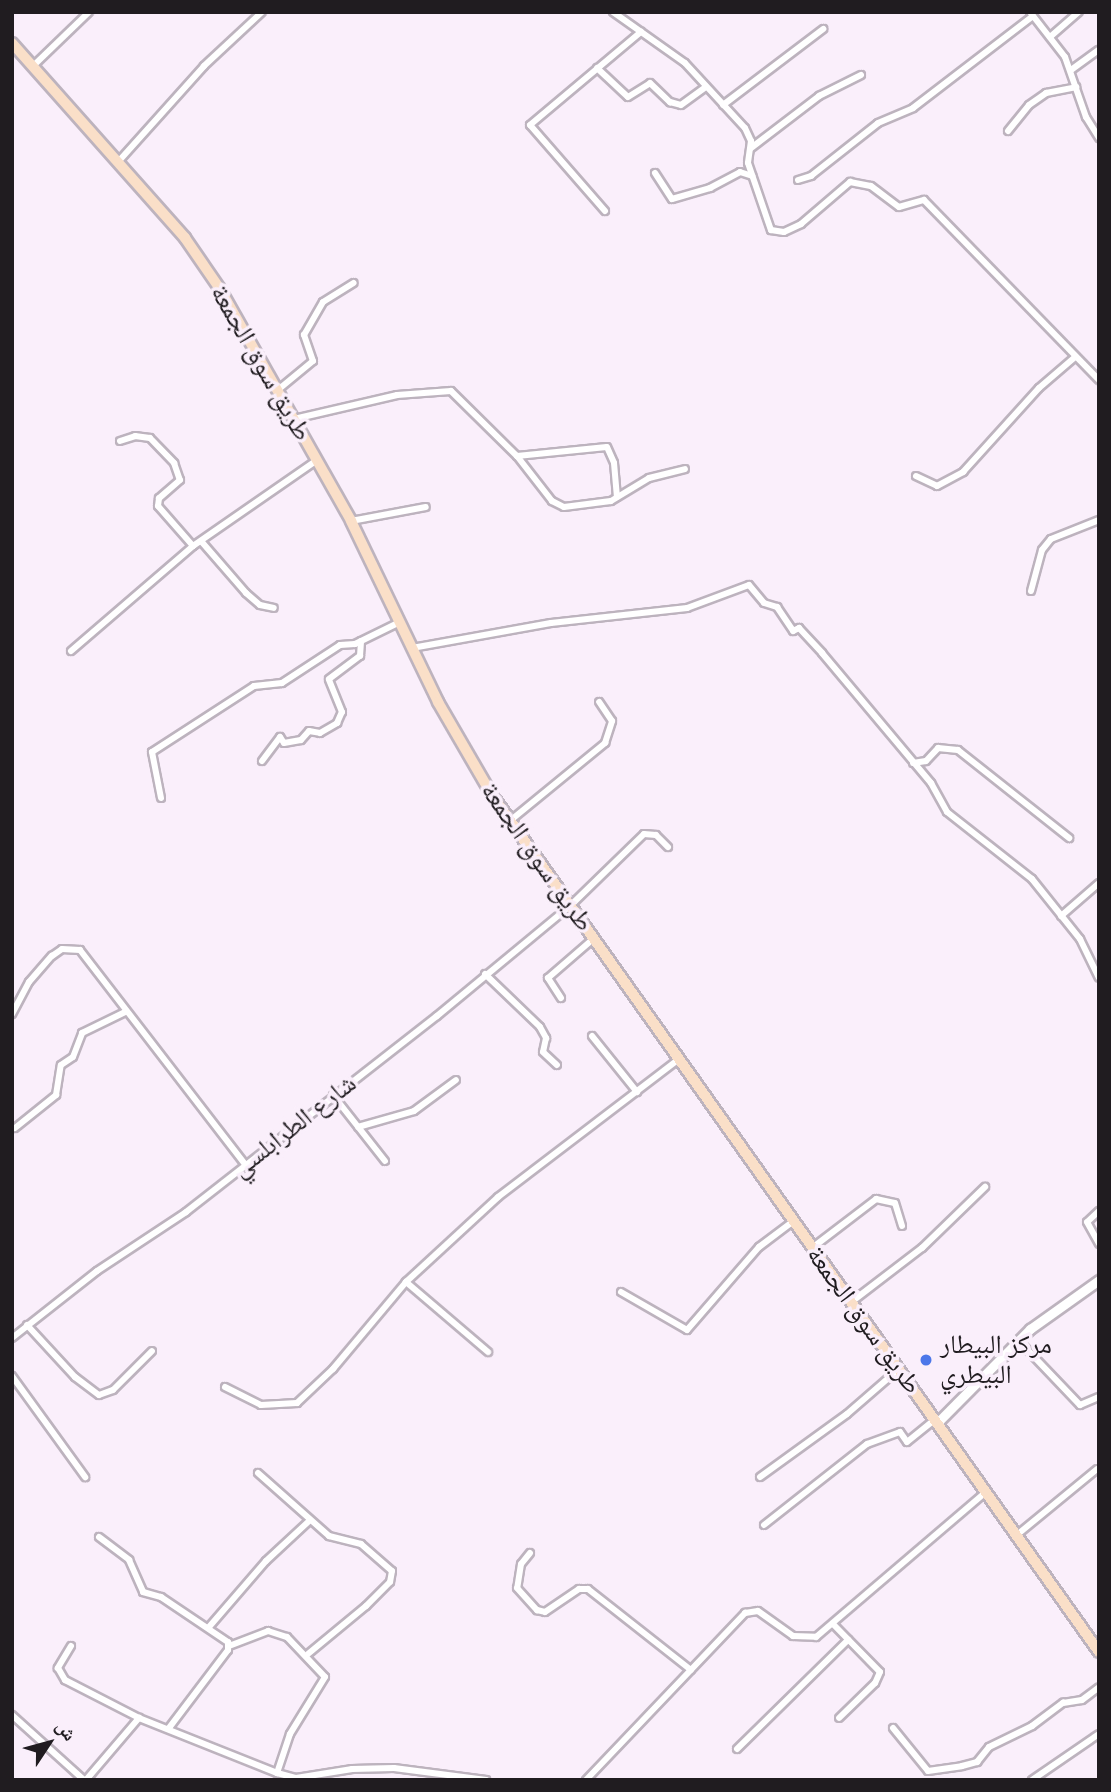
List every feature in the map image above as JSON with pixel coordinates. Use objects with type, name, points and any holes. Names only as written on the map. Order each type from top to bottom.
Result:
[{"type":"main road","name":"طريق سوق الجمعة","points":[[12,43],[185,238],[279,389],[351,521],[444,713],[511,820],[792,1222],[901,1368],[1099,1652]]},
{"type":"main road","points":[[937,1421],[1017,1340],[1099,1280]]},
{"type":"street","points":[[32,67],[89,12]]},
{"type":"street","points":[[118,162],[204,66],[262,12]]},
{"type":"street","points":[[613,12],[664,46],[745,128],[751,148],[752,176]]},
{"type":"street","points":[[1050,37],[1079,12]]},
{"type":"street","points":[[797,180],[811,176],[878,123],[913,108],[1032,14],[1071,70],[1099,138]]},
{"type":"street","points":[[723,105],[823,29]]},
{"type":"street","points":[[606,211],[530,125],[641,32]]},
{"type":"street","points":[[1071,70],[1099,50]]},
{"type":"street","points":[[597,68],[628,97],[650,83],[670,102],[681,106],[706,87]]},
{"type":"street","points":[[751,148],[819,96],[861,75]]},
{"type":"street","points":[[1007,131],[1029,105],[1046,93],[1076,86]]},
{"type":"street","points":[[655,173],[672,199],[710,188],[740,172],[752,176],[758,183],[767,224],[777,232],[801,224],[850,182],[865,183],[899,207],[924,200],[981,254],[1074,358],[1099,380]]},
{"type":"street","points":[[279,389],[313,361],[304,335],[323,302],[354,283]]},
{"type":"street","points":[[916,476],[937,486],[963,472],[1039,388],[1074,358]]},
{"type":"street","points":[[294,419],[397,395],[451,391],[517,456],[558,505],[600,504],[649,478],[685,469]]},
{"type":"street","points":[[120,442],[135,436],[150,438],[174,463],[180,480],[159,498],[158,506],[193,547]]},
{"type":"street","points":[[517,456],[607,447],[614,463],[617,497]]},
{"type":"street","points":[[71,652],[193,547],[317,460]]},
{"type":"street","points":[[351,521],[426,507]]},
{"type":"street","points":[[1031,591],[1042,551],[1051,539],[1099,520]]},
{"type":"street","points":[[201,541],[246,593],[260,605],[274,608]]},
{"type":"street","points":[[412,648],[551,623],[687,608],[749,585],[764,603],[777,607],[793,632],[799,628],[913,763],[947,811],[1025,872],[1087,949],[1099,978]]},
{"type":"street","points":[[161,798],[152,752],[254,687],[282,683],[340,645],[361,641],[400,622]]},
{"type":"street","points":[[262,761],[280,737],[284,743],[302,740],[309,732],[320,733],[337,723],[342,712],[329,679],[360,656],[361,641]]},
{"type":"street","points":[[511,820],[609,738],[612,721],[600,702]]},
{"type":"street","points":[[913,763],[926,761],[938,748],[957,750],[1069,838]]},
{"type":"street","name":"شارع الطرابلسي","points":[[12,1338],[245,1164],[485,974],[570,906],[644,834],[656,835],[668,847]]},
{"type":"street","points":[[1061,916],[1099,883]]},
{"type":"street","points":[[561,999],[548,978],[593,939]]},
{"type":"street","points":[[12,1014],[38,969],[62,949],[72,948],[86,955],[125,1012],[245,1164]]},
{"type":"street","points":[[485,974],[540,1027],[545,1038],[543,1052],[557,1065]]},
{"type":"street","points":[[15,1128],[57,1095],[61,1065],[73,1057],[82,1033],[125,1012]]},
{"type":"street","points":[[592,1036],[637,1092]]},
{"type":"street","points":[[225,1387],[261,1405],[297,1403],[333,1369],[406,1282],[520,1177],[678,1060]]},
{"type":"street","points":[[358,1127],[414,1111],[456,1080]]},
{"type":"street","points":[[332,1096],[385,1161]]},
{"type":"street","points":[[850,1303],[922,1248],[985,1187]]},
{"type":"street","points":[[811,1248],[876,1199],[894,1203],[902,1226]]},
{"type":"street","points":[[1099,1211],[1087,1222],[1099,1244]]},
{"type":"street","points":[[621,1293],[687,1330],[759,1247],[792,1222]]},
{"type":"street","points":[[406,1282],[488,1352]]},
{"type":"street","points":[[27,1325],[75,1377],[99,1395],[113,1390],[152,1351]]},
{"type":"street","points":[[1017,1340],[1080,1405],[1099,1397]]},
{"type":"street","points":[[760,1476],[847,1414],[901,1368]]},
{"type":"street","points":[[12,1376],[85,1477]]},
{"type":"street","points":[[764,1525],[867,1444],[900,1432],[907,1442],[937,1421]]},
{"type":"street","points":[[1018,1534],[1097,1469]]},
{"type":"street","points":[[258,1473],[329,1536],[370,1550],[388,1566],[393,1577],[366,1606],[308,1654]]},
{"type":"street","points":[[586,1780],[738,1618],[751,1610],[802,1639],[816,1637],[987,1491]]},
{"type":"street","points":[[209,1626],[309,1521]]},
{"type":"street","points":[[99,1537],[129,1560],[143,1592],[161,1597],[209,1626],[229,1646]]},
{"type":"street","points":[[530,1553],[521,1564],[517,1588],[537,1610],[545,1612],[579,1589],[588,1589],[691,1670]]},
{"type":"street","points":[[833,1624],[880,1672],[875,1683],[839,1718]]},
{"type":"street","points":[[169,1728],[229,1646],[268,1631],[287,1637],[322,1670],[325,1682],[290,1734],[276,1773]]},
{"type":"street","points":[[737,1749],[848,1640]]},
{"type":"street","points":[[71,1646],[59,1674],[139,1718],[276,1773],[296,1778],[352,1769],[394,1768],[486,1780]]},
{"type":"street","points":[[893,1728],[928,1771],[962,1766],[976,1762],[989,1747],[1032,1726],[1063,1703],[1082,1700],[1099,1687]]},
{"type":"street","points":[[12,1716],[85,1780],[139,1718]]},
{"type":"street","points":[[1032,1780],[1099,1734]]},
{"type":"street","points":[[71,1780],[77,1774]]},
{"type":"place","name":"مركز البيطار البيطري","points":[[926,1360]]}]
